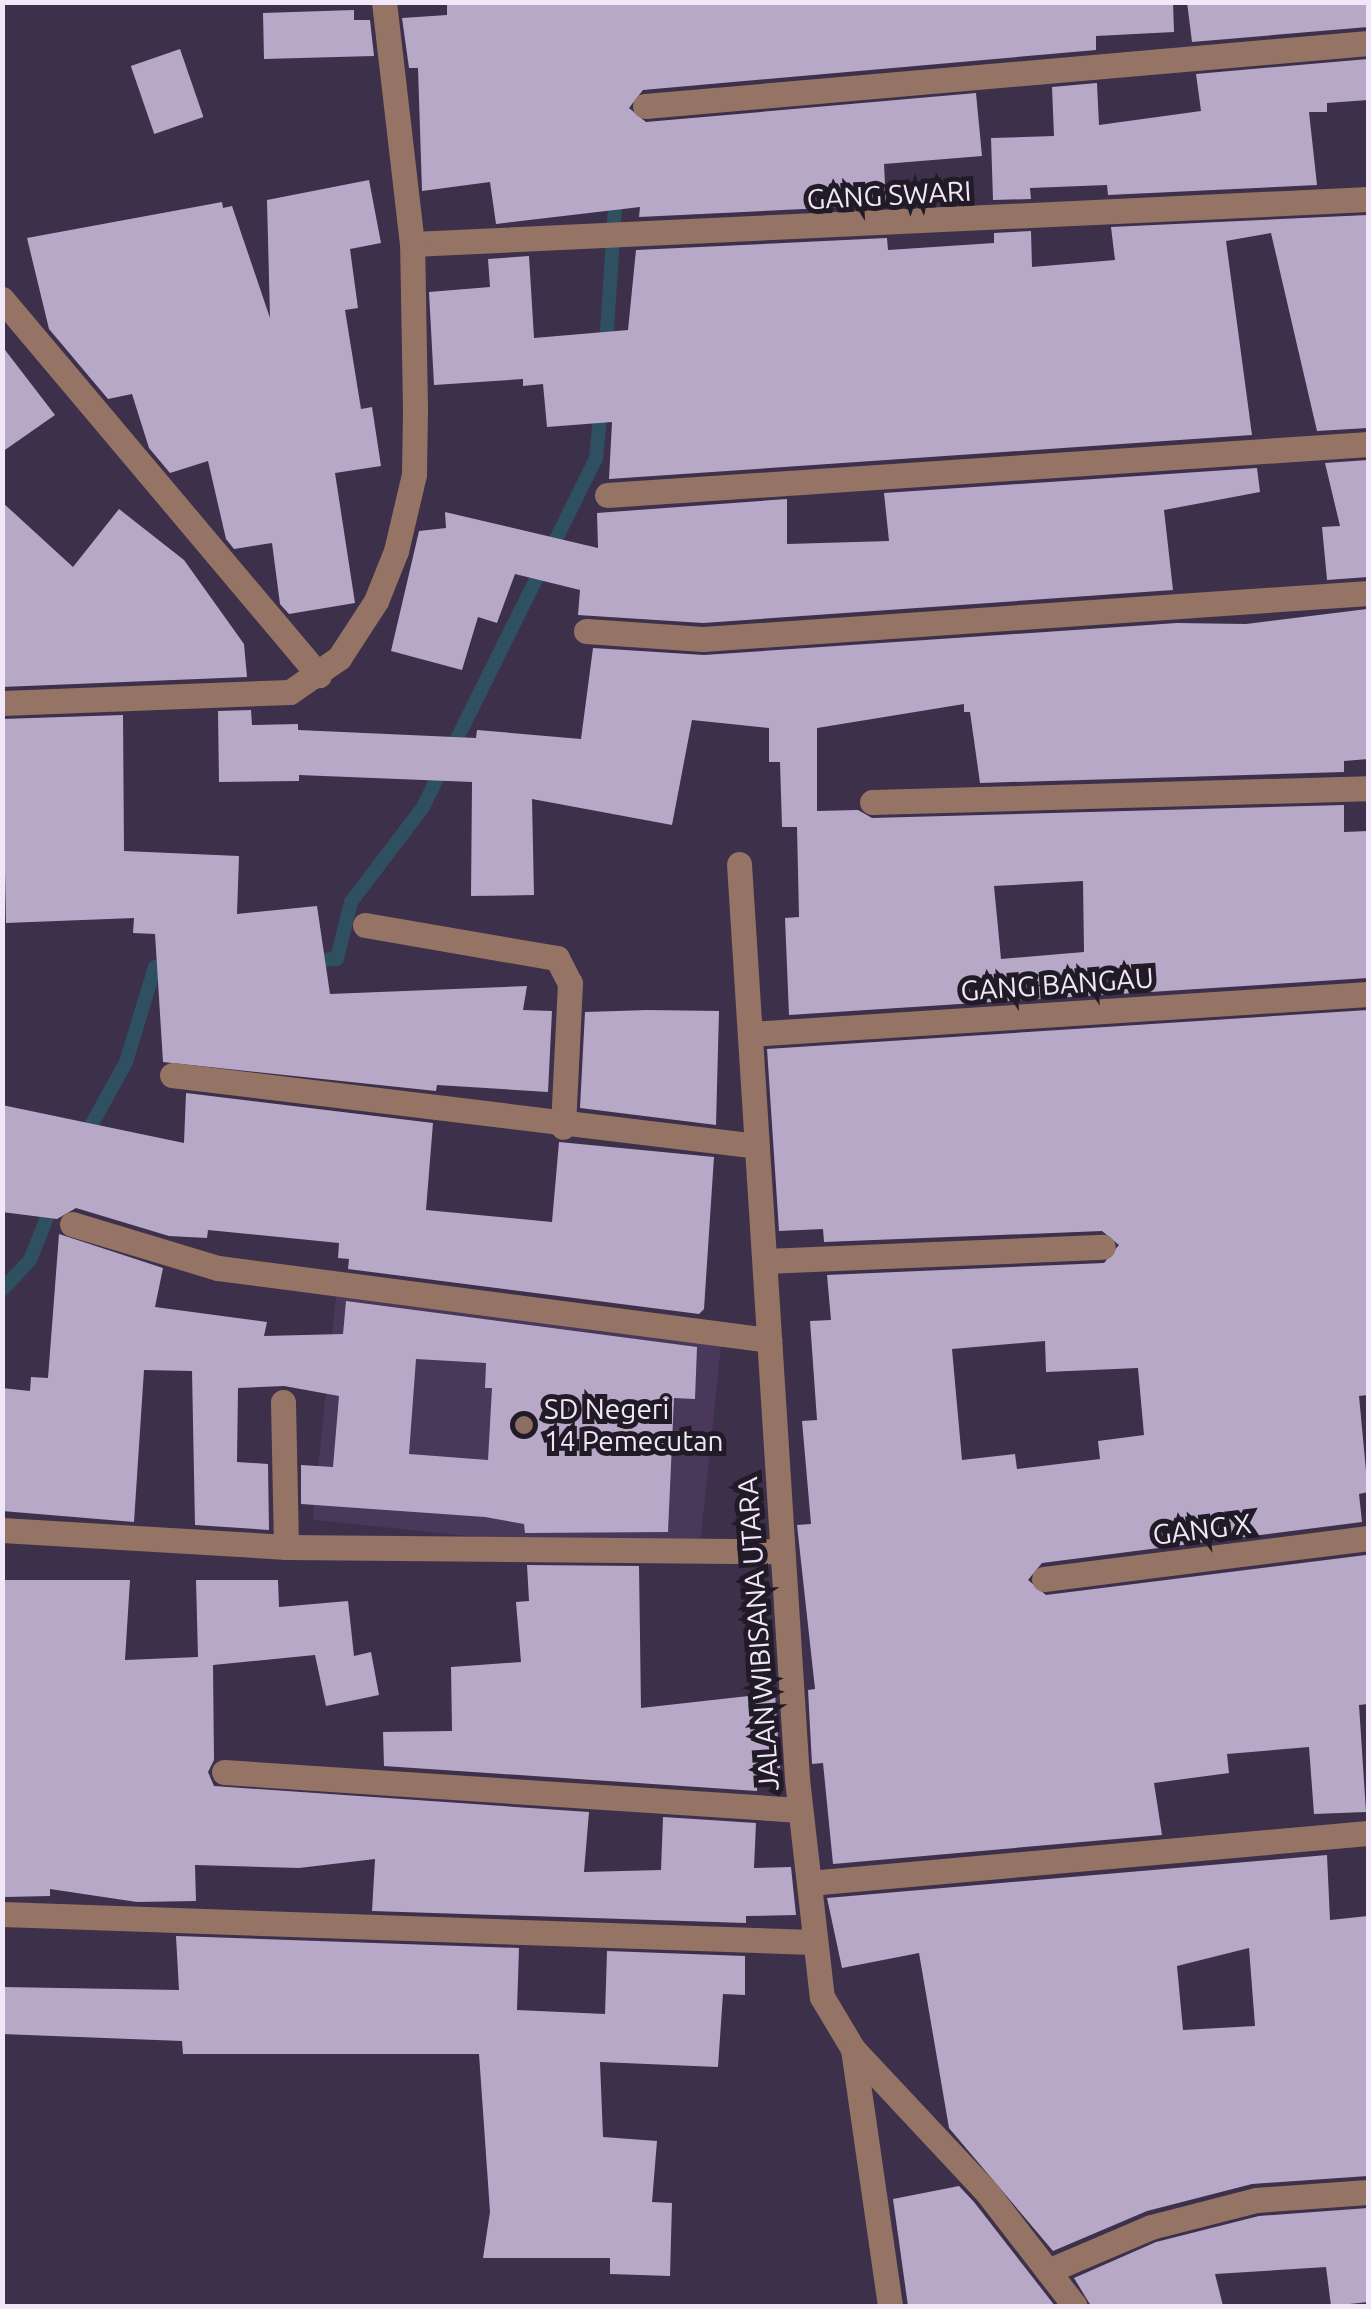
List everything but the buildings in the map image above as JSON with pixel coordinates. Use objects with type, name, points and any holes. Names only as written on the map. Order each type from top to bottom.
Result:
[{"type":"street","points":[[2,703],[290,692],[339,658],[376,601],[396,551],[414,474],[412,244],[384,2]]},
{"type":"street","points":[[644,106],[1368,42]]},
{"type":"street","name":"GANG SWARI","points":[[412,244],[659,237],[1368,199]]},
{"type":"street","points":[[2,299],[319,674]]},
{"type":"street","points":[[607,495],[1368,444]]},
{"type":"street","points":[[586,631],[702,639],[1368,593]]},
{"type":"street","points":[[872,802],[1368,788]]},
{"type":"street","name":"JALAN WIBISANA UTARA","points":[[739,864],[800,1810],[822,1997],[853,2049],[986,2191],[1076,2306]]},
{"type":"street","points":[[365,924],[558,958],[570,983],[563,1127]]},
{"type":"street","name":"GANG BANGAU","points":[[750,1034],[1368,994]]},
{"type":"street","points":[[172,1075],[563,1127],[757,1146]]},
{"type":"street","points":[[72,1224],[218,1268],[769,1340]]},
{"type":"street","points":[[764,1260],[1103,1247]]},
{"type":"street","points":[[283,1402],[286,1547]]},
{"type":"street","points":[[2,1530],[286,1547],[781,1550]]},
{"type":"street","name":"GANG X","points":[[1044,1580],[1368,1538]]},
{"type":"street","points":[[224,1772],[800,1810]]},
{"type":"street","points":[[809,1883],[1368,1833]]},
{"type":"street","points":[[2,1914],[813,1942]]},
{"type":"street","points":[[853,2049],[890,2306]]},
{"type":"street","points":[[1048,2271],[1151,2227],[1256,2200],[1368,2192]]},
{"type":"shaded area","name":"SD Negeri 14 Pemecutan","points":[[337,1287],[723,1328],[698,1560],[313,1520]]},
{"type":"waterway","points":[[606,346],[616,193]]},
{"type":"waterway","points":[[307,961],[337,959],[351,902],[423,807],[596,458],[601,407]]},
{"type":"waterway","points":[[83,1140],[126,1062],[155,967],[175,967]]},
{"type":"waterway","points":[[2,1290],[30,1260],[54,1200]]},
{"type":"place","name":"SD Negeri 14 Pemecutan","points":[[524,1425]]}]
